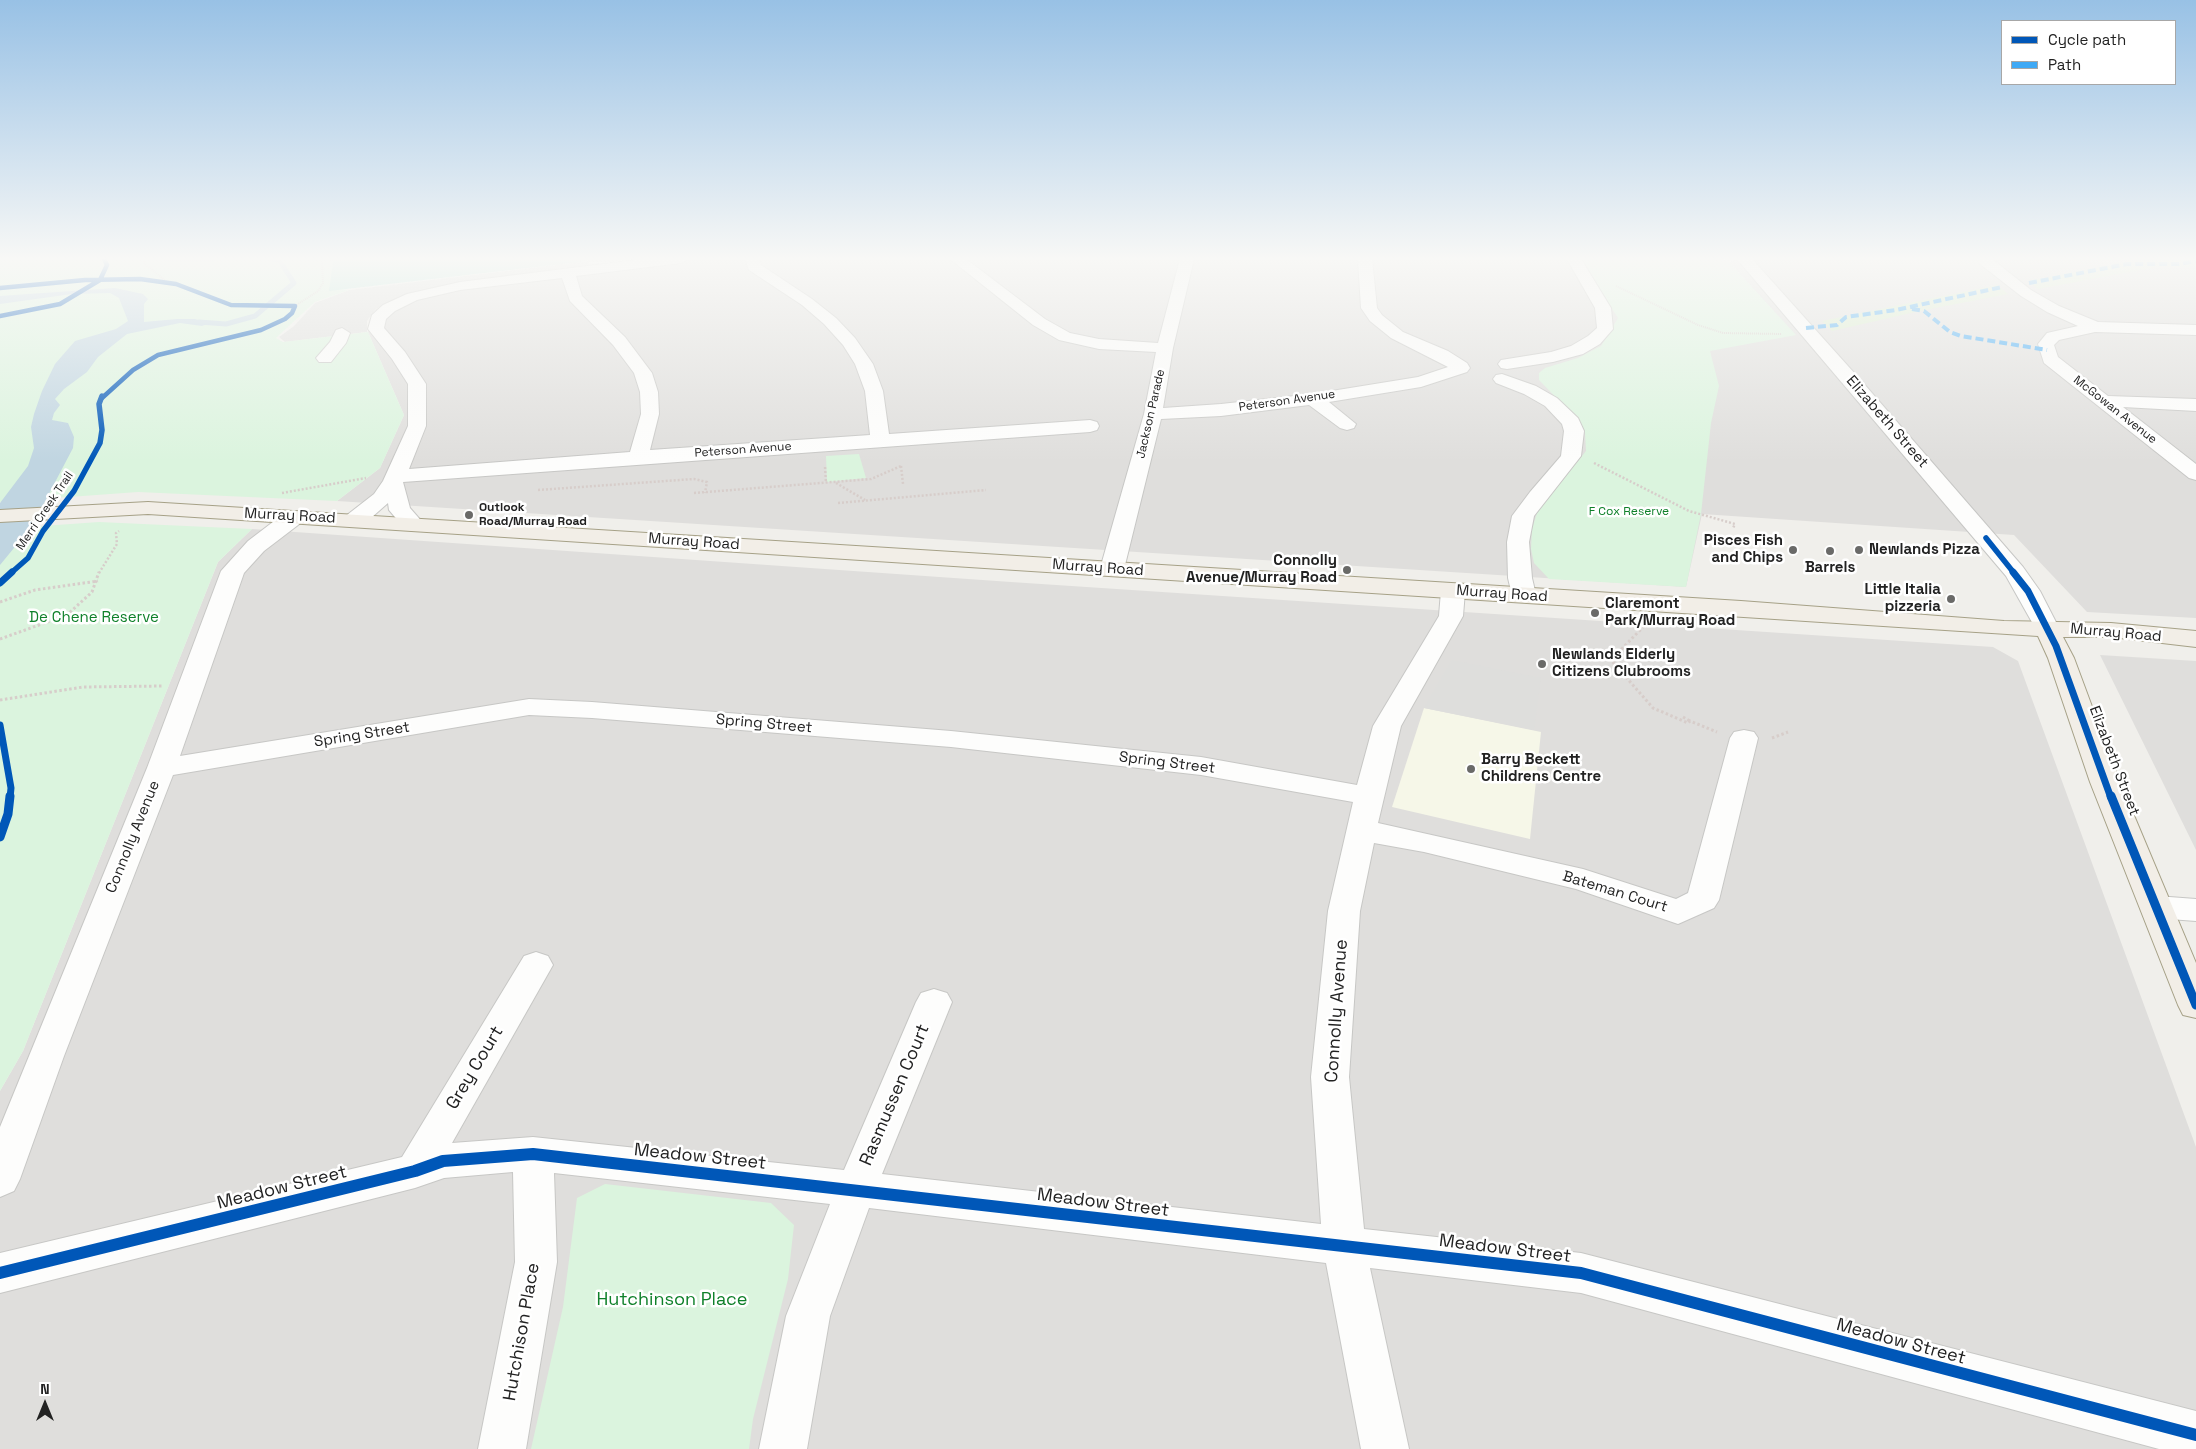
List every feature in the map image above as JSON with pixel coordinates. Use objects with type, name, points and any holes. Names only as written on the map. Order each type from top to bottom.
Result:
[{"type":"main road","name":"Murray Road","points":[[0,516],[122,518],[288,505],[355,520],[1741,608],[2004,628],[2111,630],[2196,639]]},
{"type":"main road","name":"Elizabeth Street","points":[[2047,628],[2061,658],[2105,782],[2196,1005]]},
{"type":"street","points":[[355,520],[381,498],[396,477],[417,426],[417,384],[399,356],[376,329],[376,327]]},
{"type":"street","points":[[604,327],[619,341],[643,374],[649,392],[650,414],[638,457]]},
{"type":"street","points":[[835,327],[849,342],[864,364],[874,391],[880,440]]},
{"type":"street","points":[[1047,327],[1065,337],[1099,344],[1166,348]]},
{"type":"street","name":"Jackson Parade","points":[[1112,568],[1153,414],[1171,327]]},
{"type":"street","points":[[1387,327],[1397,335],[1474,367],[1505,371],[1577,350],[1594,340],[1605,329],[1605,327]]},
{"type":"street","name":"Elizabeth Street","points":[[1804,327],[2015,572],[2028,591],[2047,628]]},
{"type":"street","name":"McGowan Avenue","points":[[2092,327],[2053,336],[2046,344],[2050,359],[2106,401],[2196,474]]},
{"type":"street","name":"McGowan Avenue","points":[[2111,327],[2196,330]]},
{"type":"street","points":[[325,358],[338,343],[342,333]]},
{"type":"street","points":[[1505,371],[1518,379],[1563,355]]},
{"type":"street","name":"Peterson Avenue","points":[[1153,414],[1221,410],[1313,399],[1421,382],[1474,367]]},
{"type":"street","points":[[1505,371],[1530,390],[1551,402]]},
{"type":"street","points":[[1524,595],[1520,578],[1518,542],[1523,516],[1571,456],[1574,443],[1574,431],[1571,422],[1551,402],[1527,373]]},
{"type":"street","points":[[1313,399],[1347,424]]},
{"type":"street","points":[[2106,401],[2196,405]]},
{"type":"street","name":"Peterson Avenue","points":[[396,477],[638,457],[1090,426]]},
{"type":"street","points":[[396,477],[400,510],[413,524]]},
{"type":"street","name":"Connolly Avenue","points":[[0,1179],[50,1047],[161,768],[233,570],[256,546],[288,505]]},
{"type":"street","name":"Connolly Avenue","points":[[1384,1449],[1350,1288],[1339,1203],[1330,1077],[1344,911],[1368,796],[1387,726],[1451,616],[1453,591]]},
{"type":"street","name":"Spring Street","points":[[161,768],[529,708],[592,710],[951,739],[1201,766],[1368,796]]},
{"type":"street","name":"Bateman Court","points":[[1361,830],[1424,842],[1583,880],[1678,912],[1703,900],[1755,740]]},
{"type":"street","points":[[2156,907],[2196,910]]},
{"type":"street","name":"Grey Court","points":[[415,1171],[536,965]]},
{"type":"street","name":"Rasmussen Court","points":[[856,1189],[934,1002]]},
{"type":"street","name":"Meadow Street","points":[[0,1273],[415,1171],[444,1161],[533,1154],[856,1189],[1582,1274],[2196,1435]]},
{"type":"street","name":"Hutchison Place","points":[[502,1449],[536,1262],[533,1154]]},
{"type":"street","points":[[783,1449],[808,1316],[856,1189]]},
{"type":"path","points":[[1706,327],[1723,333],[1739,335],[1786,334]]},
{"type":"path","points":[[1571,456],[1582,458],[1689,511],[1735,524],[1732,528]]},
{"type":"path","points":[[694,494],[871,479],[901,466]]},
{"type":"path","points":[[288,505],[396,477]]},
{"type":"path","points":[[538,490],[694,479],[707,482],[705,493]]},
{"type":"path","points":[[836,483],[867,501]]},
{"type":"path","points":[[838,503],[986,490]]},
{"type":"path","points":[[0,639],[67,614],[92,592],[98,581],[101,566],[117,544],[116,533],[122,518]]},
{"type":"path","points":[[0,602],[35,590],[98,581]]},
{"type":"path","points":[[1649,621],[1611,660],[1653,708],[1688,723],[1690,720]]},
{"type":"path","points":[[0,700],[83,687],[191,685]]},
{"type":"path","points":[[1683,717],[1709,732],[1755,740],[1788,732]]},
{"type":"shaded area","points":[[293,327],[367,327],[367,332],[285,342],[279,337]]},
{"type":"shaded area","points":[[370,327],[2196,327],[2196,618],[2087,612],[2014,535],[1702,514],[1686,587],[337,501],[380,468],[404,415],[368,332]]},
{"type":"shaded area","points":[[252,529],[1011,582],[1993,647],[2018,661],[2196,1147],[2196,1449],[0,1449],[0,1091],[23,1051],[218,562]]},
{"type":"shaded area","points":[[2100,655],[2196,661],[2196,850]]},
{"type":"shaded area","points":[[1452,660],[1541,678],[1534,730],[1424,708]]},
{"type":"shaded area","name":"Barry Beckett Childrens Centre","points":[[1424,708],[1541,732],[1530,839],[1392,807]]},
{"type":"green space","points":[[0,327],[288,327],[276,338],[283,342],[368,332],[404,415],[380,468],[337,501],[138,492],[0,502]]},
{"type":"green space","name":"F Cox Reserve","points":[[1613,327],[1788,327],[1796,335],[1710,351],[1719,386],[1711,423],[1701,514],[1686,587],[1549,579],[1534,563],[1531,549],[1532,529],[1537,513],[1586,451],[1585,433],[1577,419],[1539,380],[1539,373],[1545,368],[1578,358],[1601,346]]},
{"type":"green space","points":[[1828,327],[1851,327],[1832,331]]},
{"type":"green space","points":[[859,454],[866,478],[827,482],[826,456]]},
{"type":"green space","name":"De Chene Reserve","points":[[99,522],[252,529],[218,562],[23,1051],[0,1091],[0,529]]},
{"type":"green space","name":"Hutchinson Place","points":[[605,1184],[771,1203],[794,1225],[788,1279],[753,1419],[749,1449],[531,1449],[563,1307],[577,1198]]},
{"type":"water","points":[[120,327],[163,327],[127,334],[98,357],[87,372],[64,389],[55,399],[60,405],[54,413],[52,420],[68,423],[74,437],[73,448],[32,526],[0,565],[0,503],[28,466],[34,448],[31,427],[34,414],[42,391],[55,364],[75,341]]},
{"type":"marked path","points":[[1806,328],[1820,327]]},
{"type":"marked path","points":[[1943,327],[1950,332],[1961,336],[2047,350]]},
{"type":"cycle path","name":"Merri Creek Trail","points":[[0,583],[28,558],[43,531],[74,491],[100,443],[102,430],[99,404],[103,394],[133,370],[158,355],[268,327]]},
{"type":"cycle path","points":[[1986,538],[2028,591],[2056,646],[2105,782],[2196,1005]]},
{"type":"cycle path","points":[[0,725],[11,788],[8,814],[0,837]]},
{"type":"cycle path","points":[[0,1273],[415,1171],[443,1161],[533,1154],[856,1189],[1581,1273],[2196,1435]]},
{"type":"place","name":"Outlook Road/Murray Road","points":[[469,515]]},
{"type":"place","name":"Pisces Fish and Chips","points":[[1793,550]]},
{"type":"place","name":"Newlands Pizza","points":[[1859,550]]},
{"type":"place","name":"Barrels","points":[[1830,551]]},
{"type":"place","name":"Connolly Avenue/Murray Road","points":[[1347,570]]},
{"type":"place","name":"Little Italia pizzeria","points":[[1951,599]]},
{"type":"place","name":"Claremont Park/Murray Road","points":[[1595,613]]},
{"type":"place","name":"Newlands Elderly Citizens Clubrooms","points":[[1542,664]]},
{"type":"place","name":"Barry Beckett Childrens Centre","points":[[1471,769]]}]
